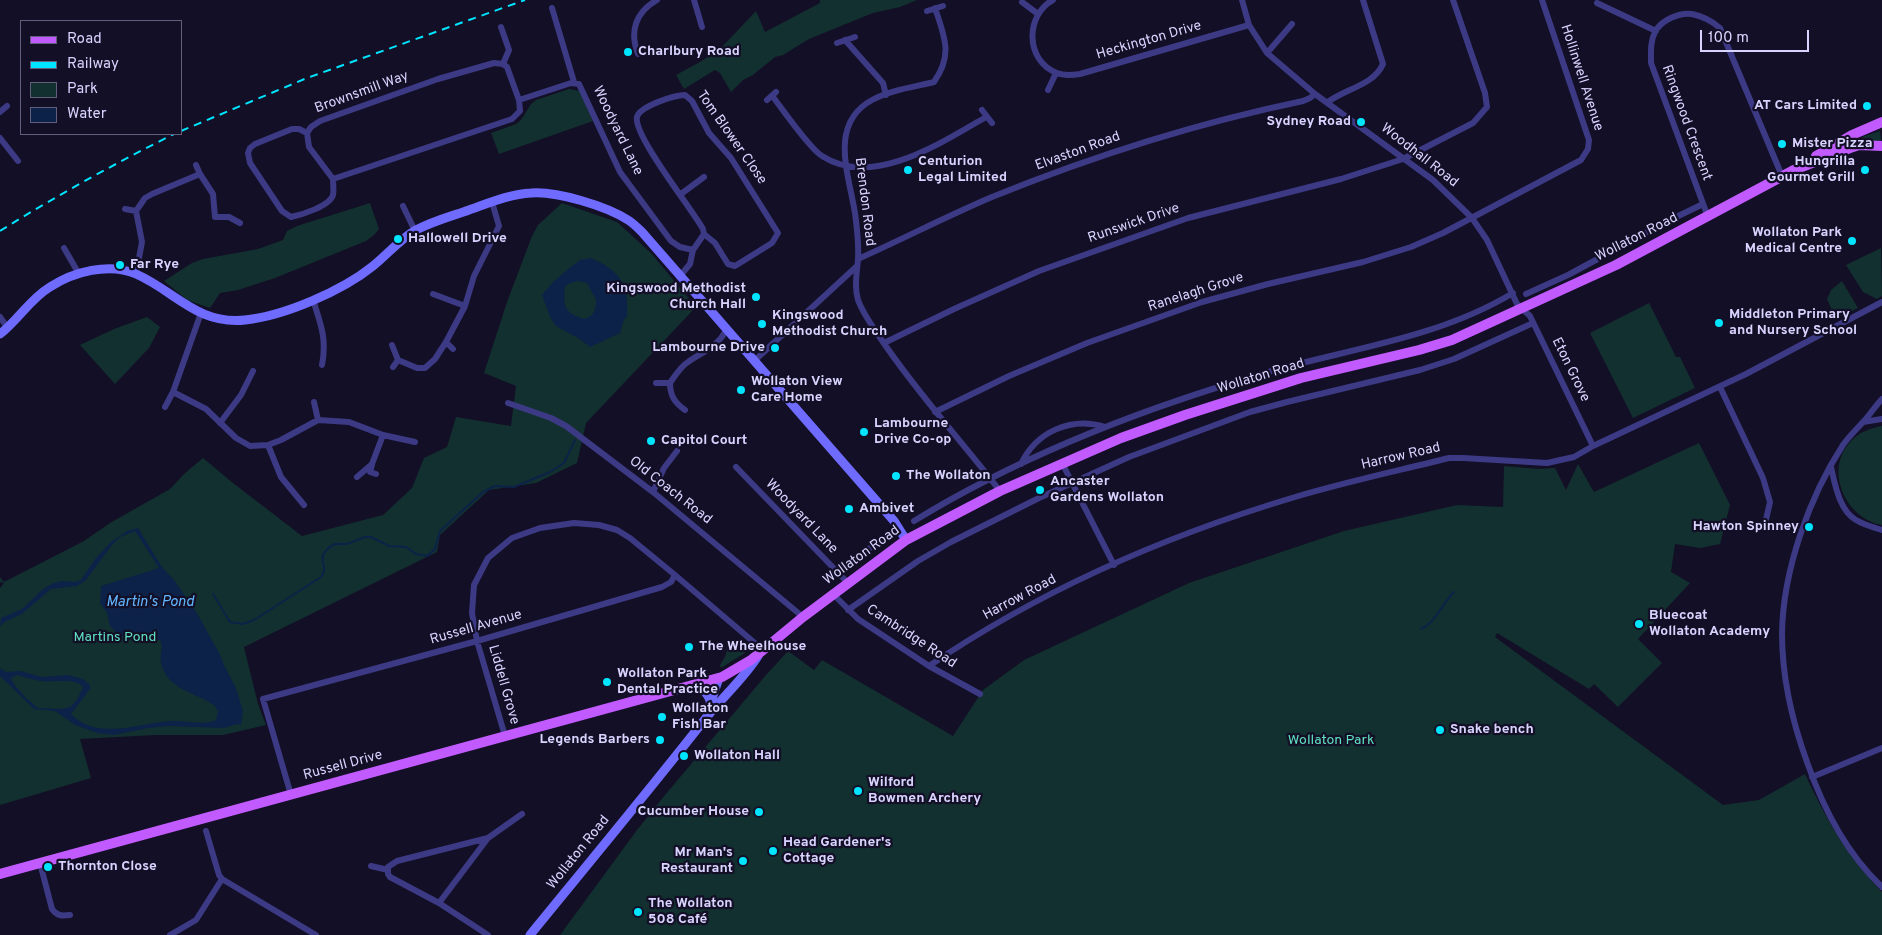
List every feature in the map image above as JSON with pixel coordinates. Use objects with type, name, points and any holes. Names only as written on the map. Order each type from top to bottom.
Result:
[{"type":"main road","name":"Wollaton Road","points":[[692,685],[720,677],[741,667],[803,617],[906,540],[1000,491],[1121,438],[1245,395],[1301,378],[1437,345],[1616,265],[1794,170],[1852,135],[1882,122]]},
{"type":"main road","name":"Wollaton Road","points":[[1794,170],[1859,145],[1882,146]]},
{"type":"main road","name":"Russell Drive","points":[[0,874],[692,685]]},
{"type":"street","points":[[638,54],[634,45],[634,26],[640,14],[657,0]]},
{"type":"street","points":[[694,0],[702,27]]},
{"type":"street","points":[[1048,90],[1056,73],[1043,63],[1033,48],[1033,26],[1042,7],[1053,0]]},
{"type":"street","name":"Woodhall Road","points":[[1242,0],[1248,25],[1267,53],[1315,94],[1433,180],[1472,218],[1487,240],[1517,304],[1522,308]]},
{"type":"street","points":[[1328,102],[1337,95],[1374,77],[1380,72],[1383,64],[1363,0]]},
{"type":"street","name":"Runswick Drive","points":[[884,343],[1038,271],[1188,218],[1341,179],[1403,159],[1473,123],[1487,107],[1485,93],[1453,0]]},
{"type":"street","name":"Hollinwell Avenue","points":[[1472,218],[1581,160],[1588,149],[1589,140],[1542,0]]},
{"type":"street","points":[[1021,2],[1038,14]]},
{"type":"street","points":[[1597,2],[1656,31],[1665,22],[1676,16],[1692,14],[1713,22],[1720,28],[1782,176]]},
{"type":"street","points":[[928,11],[943,6]]},
{"type":"street","name":"Woodyard Lane","points":[[552,8],[575,83],[625,180],[671,241],[680,247],[693,250]]},
{"type":"street","name":"Brendon Road","points":[[935,8],[947,47],[944,65],[934,82],[873,99],[860,108],[851,121],[846,134],[846,166],[857,229],[855,280],[859,302],[895,361],[1000,491]]},
{"type":"street","points":[[1267,53],[1292,24]]},
{"type":"street","name":"Heckington Drive","points":[[1056,73],[1080,74],[1248,25]]},
{"type":"street","points":[[306,133],[299,129],[292,129],[254,144],[248,153],[250,163],[282,211],[288,216],[295,216],[326,204],[332,197],[333,179],[508,121],[518,114],[520,108],[509,71],[503,64],[509,50],[501,27]]},
{"type":"street","name":"Ringwood Crescent","points":[[1656,31],[1651,48],[1651,63],[1708,217]]},
{"type":"street","points":[[837,43],[854,37]]},
{"type":"street","points":[[845,40],[883,83],[886,95]]},
{"type":"street","name":"Brownsmill Way","points":[[333,179],[309,147],[306,133],[310,127],[320,121],[358,109],[371,102],[489,64],[503,64]]},
{"type":"street","points":[[519,100],[575,83]]},
{"type":"street","name":"Elvaston Road","points":[[754,361],[857,262],[992,197],[1126,147],[1231,116],[1303,101],[1315,94]]},
{"type":"street","name":"Tom Blower Close","points":[[685,95],[692,101],[709,133],[731,158],[778,233],[772,243],[735,266],[728,264],[714,243],[704,234],[703,229],[681,194],[648,146],[638,124],[637,117],[640,112],[672,97],[685,95]]},
{"type":"street","points":[[772,96],[820,155],[846,166],[870,168],[899,160],[933,148],[986,117]]},
{"type":"street","points":[[0,112],[8,106]]},
{"type":"street","points":[[982,110],[992,123]]},
{"type":"street","points":[[0,138],[18,162]]},
{"type":"street","points":[[196,165],[213,194],[215,217],[229,217],[240,223]]},
{"type":"street","points":[[136,274],[142,242],[136,211],[145,198],[200,174]]},
{"type":"street","points":[[681,194],[704,177]]},
{"type":"street","points":[[0,334],[38,296],[51,286],[79,274],[99,270],[123,270],[136,274],[160,287],[185,305],[202,313],[223,319],[250,320],[270,315],[312,300],[345,285],[366,271],[415,231],[513,195],[548,192],[618,215],[630,221],[642,232],[894,521],[906,540]]},
{"type":"street","points":[[392,344],[398,360],[417,368],[425,368],[435,359],[465,306],[474,276],[499,226],[492,202]]},
{"type":"street","name":"Wollaton Road","points":[[1526,294],[1568,275],[1703,204]]},
{"type":"street","points":[[403,206],[415,231]]},
{"type":"street","points":[[125,209],[136,211]]},
{"type":"street","name":"Ranelagh Grove","points":[[935,412],[1009,376],[1087,343],[1202,302],[1268,284],[1363,262],[1412,246],[1472,218]]},
{"type":"street","points":[[680,276],[690,264],[693,250],[704,234]]},
{"type":"street","points":[[64,248],[79,274]]},
{"type":"street","name":"Wollaton Road","points":[[914,521],[941,504],[990,479],[1106,427],[1181,399],[1257,375],[1308,360],[1385,344],[1432,329],[1482,309],[1513,293]]},
{"type":"street","points":[[433,294],[465,306]]},
{"type":"street","points":[[312,300],[325,337],[322,365]]},
{"type":"street","name":"Harrow Road","points":[[929,666],[963,642],[1004,618],[1114,565],[1215,524],[1294,497],[1448,458],[1547,463],[1574,457],[1593,446],[1720,387],[1882,302]]},
{"type":"street","name":"Eton Grove","points":[[1522,308],[1528,313],[1593,446]]},
{"type":"street","points":[[165,406],[202,313]]},
{"type":"street","points":[[0,317],[7,327]]},
{"type":"street","points":[[848,610],[918,561],[951,542],[1072,483],[1137,454],[1242,415],[1286,402],[1420,370],[1454,359],[1533,323]]},
{"type":"street","points":[[656,383],[670,383],[687,363],[712,347],[726,330]]},
{"type":"street","points":[[446,342],[453,348]]},
{"type":"street","points":[[393,367],[398,360]]},
{"type":"street","points":[[425,368],[428,376]]},
{"type":"street","points":[[220,423],[253,380],[253,372]]},
{"type":"street","points":[[670,383],[673,398],[685,410]]},
{"type":"street","points":[[1720,387],[1763,478],[1770,502],[1765,524]]},
{"type":"street","points":[[172,392],[206,409],[236,438],[250,446],[268,445],[318,420],[349,422],[383,434],[411,441],[410,432]]},
{"type":"street","points":[[1882,399],[1845,442],[1831,466],[1802,528],[1786,597],[1782,632],[1787,690],[1794,721],[1812,777],[1840,834],[1870,876],[1882,887]]},
{"type":"street","points":[[314,402],[318,420]]},
{"type":"street","name":"Old Coach Road","points":[[508,403],[551,418],[566,426],[653,492],[803,617]]},
{"type":"street","points":[[1863,422],[1882,419]]},
{"type":"street","points":[[1021,464],[1037,441],[1058,428],[1081,423],[1106,427]]},
{"type":"street","points":[[376,474],[370,472],[383,434]]},
{"type":"street","points":[[268,445],[281,477],[304,505]]},
{"type":"street","points":[[653,492],[664,468],[677,450]]},
{"type":"street","points":[[672,458],[680,460]]},
{"type":"street","points":[[357,477],[372,464]]},
{"type":"street","points":[[1062,464],[1114,565]]},
{"type":"street","points":[[1831,466],[1838,495],[1846,510],[1854,519],[1865,525],[1882,530]]},
{"type":"street","name":"Woodyard Lane","points":[[736,467],[848,583]]},
{"type":"street","name":"Liddell Grove","points":[[505,736],[477,641],[472,613],[474,585],[488,558],[512,538],[540,528],[574,524],[599,525],[617,530],[630,538],[675,575]]},
{"type":"street","name":"Wollaton Road","points":[[837,572],[884,538]]},
{"type":"street","points":[[675,575],[761,652]]},
{"type":"street","name":"Russell Avenue","points":[[291,795],[263,699],[477,641],[662,587],[671,582],[675,575]]},
{"type":"street","name":"Cambridge Road","points":[[834,594],[858,619],[929,666],[980,694]]},
{"type":"street","name":"Wollaton Road","points":[[530,935],[706,718],[732,691],[761,652]]},
{"type":"street","points":[[720,677],[727,679],[732,691]]},
{"type":"street","name":"Wollaton Road","points":[[706,718],[720,677]]},
{"type":"street","points":[[692,685],[706,693],[711,705]]},
{"type":"street","points":[[1812,777],[1882,748]]},
{"type":"street","points":[[439,903],[488,838],[522,814]]},
{"type":"street","points":[[206,831],[218,875],[222,880],[316,935]]},
{"type":"street","points":[[488,838],[397,861],[388,867],[390,877],[439,903],[488,935]]},
{"type":"street","points":[[40,863],[52,909],[61,916],[70,916]]},
{"type":"street","points":[[370,866],[388,870]]},
{"type":"street","points":[[170,935],[196,920],[222,880]]},
{"type":"green space","points":[[820,0],[917,0],[900,7],[873,13],[809,39],[783,55],[775,57],[753,75],[743,80],[731,92],[720,73],[715,70],[684,89],[676,75],[720,49],[756,11],[765,32],[820,3]]},
{"type":"green space","points":[[569,89],[580,91],[593,121],[499,154],[491,133],[516,124],[536,100]]},
{"type":"green space","points":[[1880,131],[1881,141],[1863,141],[1862,137]]},
{"type":"green space","points":[[370,203],[379,229],[366,241],[275,278],[238,290],[220,293],[210,308],[187,300],[164,281],[192,263],[203,259],[258,249],[283,240],[287,231],[297,226]]},
{"type":"green space","name":"Martins Pond","points":[[562,203],[617,222],[651,253],[696,307],[586,423],[577,463],[536,483],[489,490],[440,535],[437,552],[244,647],[258,704],[266,725],[223,735],[155,735],[80,739],[91,778],[0,805],[0,588],[4,583],[0,582],[0,577],[4,582],[84,541],[110,523],[170,489],[203,458],[302,536],[383,515],[412,488],[424,458],[447,447],[456,417],[511,426],[516,386],[484,373],[507,302],[532,236],[538,225]]},
{"type":"green space","points":[[1881,248],[1882,296],[1877,299],[1863,292],[1846,265]]},
{"type":"green space","points":[[1842,281],[1858,308],[1836,319],[1827,299],[1831,290]]},
{"type":"green space","points":[[1649,303],[1676,357],[1680,357],[1695,388],[1633,418],[1590,333]]},
{"type":"green space","points":[[147,317],[160,327],[149,348],[115,384],[80,345],[114,329]]},
{"type":"green space","points":[[1882,426],[1882,525],[1869,521],[1849,503],[1842,492],[1839,466],[1843,453],[1854,438],[1865,431]]},
{"type":"green space","name":"Wollaton Park","points":[[1699,443],[1730,505],[1720,544],[1700,548],[1675,544],[1671,572],[1690,583],[1638,639],[1662,663],[1618,707],[1594,684],[1589,689],[1497,633],[1495,637],[1723,805],[1759,800],[1805,774],[1838,836],[1869,878],[1882,892],[1882,935],[560,935],[665,795],[788,651],[814,670],[822,660],[953,736],[983,690],[1024,660],[1189,583],[1344,531],[1457,505],[1503,507],[1504,466],[1539,469],[1555,468],[1566,490],[1578,464],[1594,492]]},
{"type":"green space","points":[[729,644],[746,645],[749,647],[748,651],[721,668],[720,665]]},
{"type":"water","points":[[591,258],[610,268],[621,280],[626,296],[627,317],[624,319],[620,333],[590,347],[556,326],[550,317],[542,295],[553,282],[580,260]],"holes":[[[578,281],[587,283],[596,300],[596,304],[592,314],[584,319],[569,312],[564,300],[565,287],[570,283]]]},
{"type":"water","name":"Martin's Pond","points":[[138,528],[162,567],[174,580],[197,613],[236,688],[243,711],[241,725],[237,724],[224,728],[169,726],[114,735],[97,733],[75,725],[55,711],[34,709],[0,676],[0,668],[6,672],[20,671],[42,677],[68,675],[83,679],[90,685],[90,689],[71,714],[82,722],[94,727],[107,729],[160,722],[201,723],[216,720],[218,711],[214,705],[175,685],[164,672],[161,663],[162,645],[160,640],[148,638],[140,633],[127,637],[120,636],[110,626],[107,613],[100,603],[101,586],[159,568],[135,531],[120,537],[112,545],[86,580],[77,586],[51,589],[22,614],[6,621],[0,626],[1,618],[22,609],[42,590],[53,583],[81,580],[96,558],[111,542],[127,531]],"holes":[[[17,675],[41,681],[75,682],[83,687],[77,700],[70,707],[61,709],[38,708],[13,683],[11,678]]]},
{"type":"waterway","points":[[213,594],[230,622],[243,624],[254,620],[321,577],[324,569],[324,553],[335,544],[347,544],[365,537],[371,537],[389,546],[406,547],[416,554],[427,556],[435,549],[440,531],[483,492],[495,486],[514,487],[550,472],[564,463],[575,440]]},
{"type":"waterway","points":[[1421,629],[1431,622],[1454,592]]},
{"type":"railway","points":[[182,131],[307,78],[525,0]]},
{"type":"railway","points":[[0,231],[42,205],[172,135]]},
{"type":"place","name":"Charlbury Road","points":[[628,52]]},
{"type":"place","name":"AT Cars Limited","points":[[1867,106]]},
{"type":"place","name":"Sydney Road","points":[[1361,122]]},
{"type":"place","name":"Mister Pizza","points":[[1782,144]]},
{"type":"place","name":"Centurion Legal Limited","points":[[908,170]]},
{"type":"place","name":"Hungrilla Gourmet Grill","points":[[1865,170]]},
{"type":"place","name":"Hallowell Drive","points":[[398,239]]},
{"type":"place","name":"Wollaton Park Medical Centre","points":[[1852,241]]},
{"type":"place","name":"Far Rye","points":[[120,265]]},
{"type":"place","name":"Kingswood Methodist Church Hall","points":[[756,297]]},
{"type":"place","name":"Middleton Primary and Nursery School","points":[[1719,323]]},
{"type":"place","name":"Kingswood Methodist Church","points":[[762,324]]},
{"type":"place","name":"Lambourne Drive","points":[[775,348]]},
{"type":"place","name":"Wollaton View Care Home","points":[[741,390]]},
{"type":"place","name":"Lambourne Drive Co-op","points":[[864,432]]},
{"type":"place","name":"Capitol Court","points":[[651,441]]},
{"type":"place","name":"The Wollaton","points":[[896,476]]},
{"type":"place","name":"Ancaster Gardens Wollaton","points":[[1040,490]]},
{"type":"place","name":"Ambivet","points":[[849,509]]},
{"type":"place","name":"Hawton Spinney","points":[[1809,527]]},
{"type":"place","name":"Bluecoat Wollaton Academy","points":[[1639,624]]},
{"type":"place","name":"The Wheelhouse","points":[[689,647]]},
{"type":"place","name":"Wollaton Park Dental Practice","points":[[607,682]]},
{"type":"place","name":"Wollaton Fish Bar","points":[[662,717]]},
{"type":"place","name":"Snake bench","points":[[1440,730]]},
{"type":"place","name":"Legends Barbers","points":[[660,740]]},
{"type":"place","name":"Wollaton Hall","points":[[684,756]]},
{"type":"place","name":"Wilford Bowmen Archery","points":[[858,791]]},
{"type":"place","name":"Cucumber House","points":[[759,812]]},
{"type":"place","name":"Head Gardener's Cottage","points":[[773,851]]},
{"type":"place","name":"Mr Man's Restaurant","points":[[743,861]]},
{"type":"place","name":"Thornton Close","points":[[48,867]]},
{"type":"place","name":"The Wollaton 508 Café","points":[[638,912]]}]
